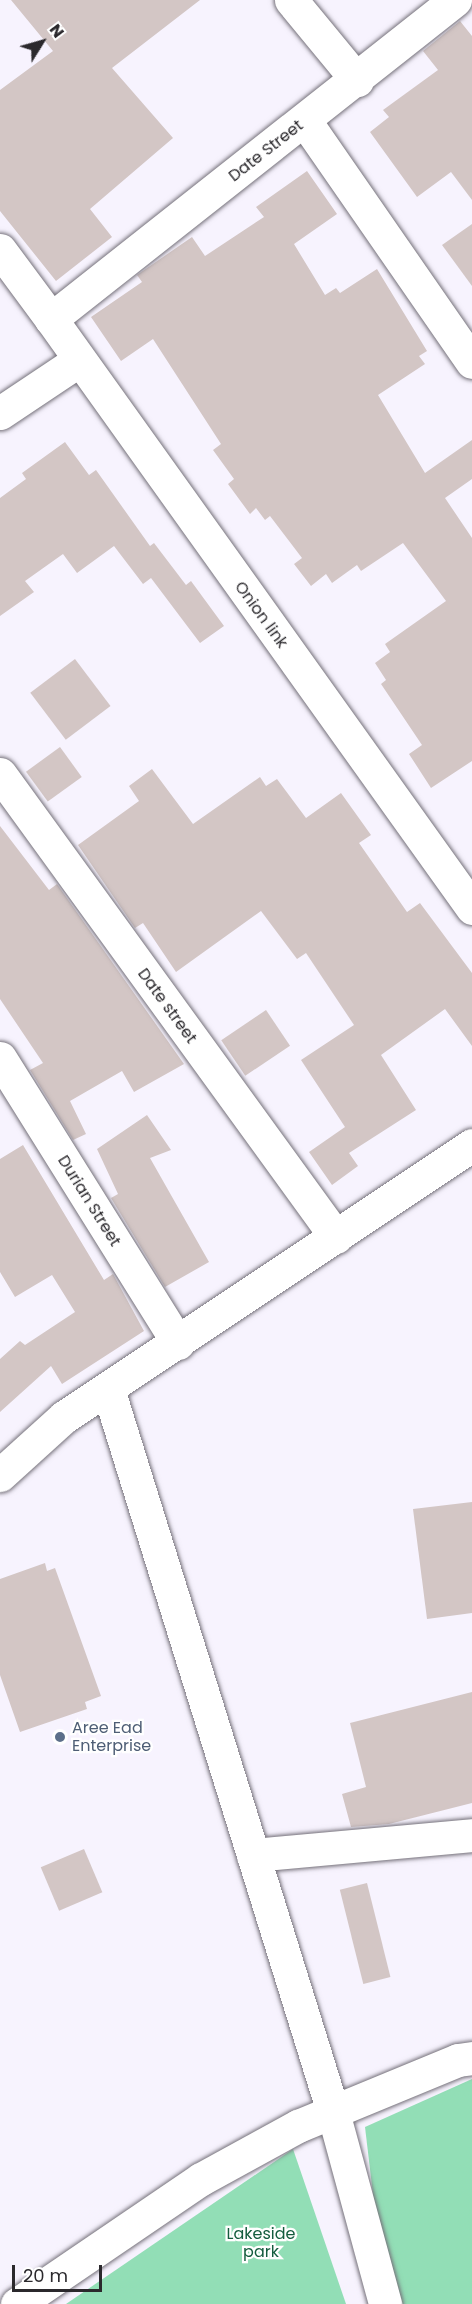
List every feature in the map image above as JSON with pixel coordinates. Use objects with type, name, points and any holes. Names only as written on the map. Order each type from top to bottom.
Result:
[{"type":"street","points":[[291,0],[357,80]]},
{"type":"street","name":"Date Street","points":[[63,310],[357,80],[455,0]]},
{"type":"street","points":[[305,121],[472,362]]},
{"type":"street","name":"Onion link","points":[[0,250],[63,310],[78,361],[472,908]]},
{"type":"street","points":[[0,413],[78,361]]},
{"type":"street","name":"Date street","points":[[0,774],[336,1236]]},
{"type":"street","name":"Durian Street","points":[[0,1058],[178,1343]]},
{"type":"street","points":[[0,1475],[64,1417],[472,1145]]},
{"type":"street","points":[[108,1389],[333,2112],[385,2304]]},
{"type":"street","points":[[253,1855],[472,1835]]},
{"type":"street","points":[[17,2304],[201,2179],[298,2126],[458,2060],[472,2058]]},
{"type":"green space","points":[[472,2079],[472,2304],[386,2304],[365,2127]]},
{"type":"green space","name":"Lakeside park","points":[[293,2149],[346,2304],[66,2304]]},
{"type":"building","points":[[11,0],[200,0],[112,68],[173,138],[90,209],[112,237],[56,281],[0,211],[0,90],[53,51]]},
{"type":"building","points":[[460,21],[472,36],[472,200],[451,172],[417,197],[370,132],[389,117],[383,110],[438,70],[423,51]]},
{"type":"building","points":[[307,171],[337,214],[294,244],[325,295],[336,288],[340,293],[377,269],[427,351],[419,356],[425,364],[378,395],[425,473],[472,440],[472,479],[445,498],[472,538],[472,761],[431,788],[409,754],[422,745],[381,684],[386,680],[375,663],[390,652],[385,644],[446,601],[403,543],[361,571],[357,565],[332,583],[326,574],[311,586],[294,564],[302,558],[270,516],[265,520],[256,508],[250,514],[228,484],[234,479],[213,450],[221,444],[153,339],[121,361],[91,317],[142,282],[137,275],[192,237],[205,256],[264,217],[256,207]]},
{"type":"building","points":[[472,224],[472,286],[442,245]]},
{"type":"building","points":[[65,442],[89,475],[96,470],[150,546],[154,543],[186,585],[191,581],[224,626],[200,643],[151,578],[143,584],[114,546],[77,573],[63,554],[25,581],[34,592],[0,616],[0,498],[26,479],[22,473]]},
{"type":"building","points":[[75,659],[111,706],[66,740],[30,693]]},
{"type":"building","points":[[60,747],[82,777],[48,802],[26,772]]},
{"type":"building","points":[[152,769],[193,824],[260,777],[266,786],[277,779],[306,818],[341,793],[371,835],[359,843],[407,912],[420,903],[472,973],[472,1046],[445,1009],[381,1055],[416,1110],[349,1153],[358,1166],[332,1185],[309,1152],[345,1127],[301,1060],[354,1025],[306,953],[297,959],[261,911],[176,972],[143,923],[135,928],[78,845],[139,801],[129,786]]},
{"type":"building","points":[[0,826],[49,890],[57,884],[184,1064],[134,1092],[122,1071],[70,1101],[86,1134],[73,1140],[30,1070],[43,1063],[0,999]]},
{"type":"building","points":[[266,1010],[290,1046],[245,1076],[221,1040]]},
{"type":"building","points":[[147,1115],[171,1150],[150,1158],[209,1262],[165,1287],[111,1198],[118,1194],[97,1149]]},
{"type":"building","points":[[23,1145],[104,1280],[113,1274],[144,1331],[62,1384],[51,1366],[0,1412],[0,1359],[20,1341],[25,1345],[75,1312],[52,1275],[15,1297],[0,1272],[0,1159]]},
{"type":"building","points":[[472,1502],[472,1613],[427,1619],[413,1509]]},
{"type":"building","points":[[45,1563],[47,1571],[55,1568],[101,1696],[85,1702],[87,1709],[20,1732],[0,1675],[0,1579]]},
{"type":"building","points":[[472,1692],[472,1803],[389,1824],[351,1827],[342,1794],[366,1787],[350,1723]]},
{"type":"building","points":[[84,1849],[102,1892],[59,1911],[41,1867]]},
{"type":"building","points":[[367,1883],[390,1977],[363,1984],[340,1890]]},
{"type":"place","name":"Aree Ead Enterprise","points":[[60,1737]]}]
